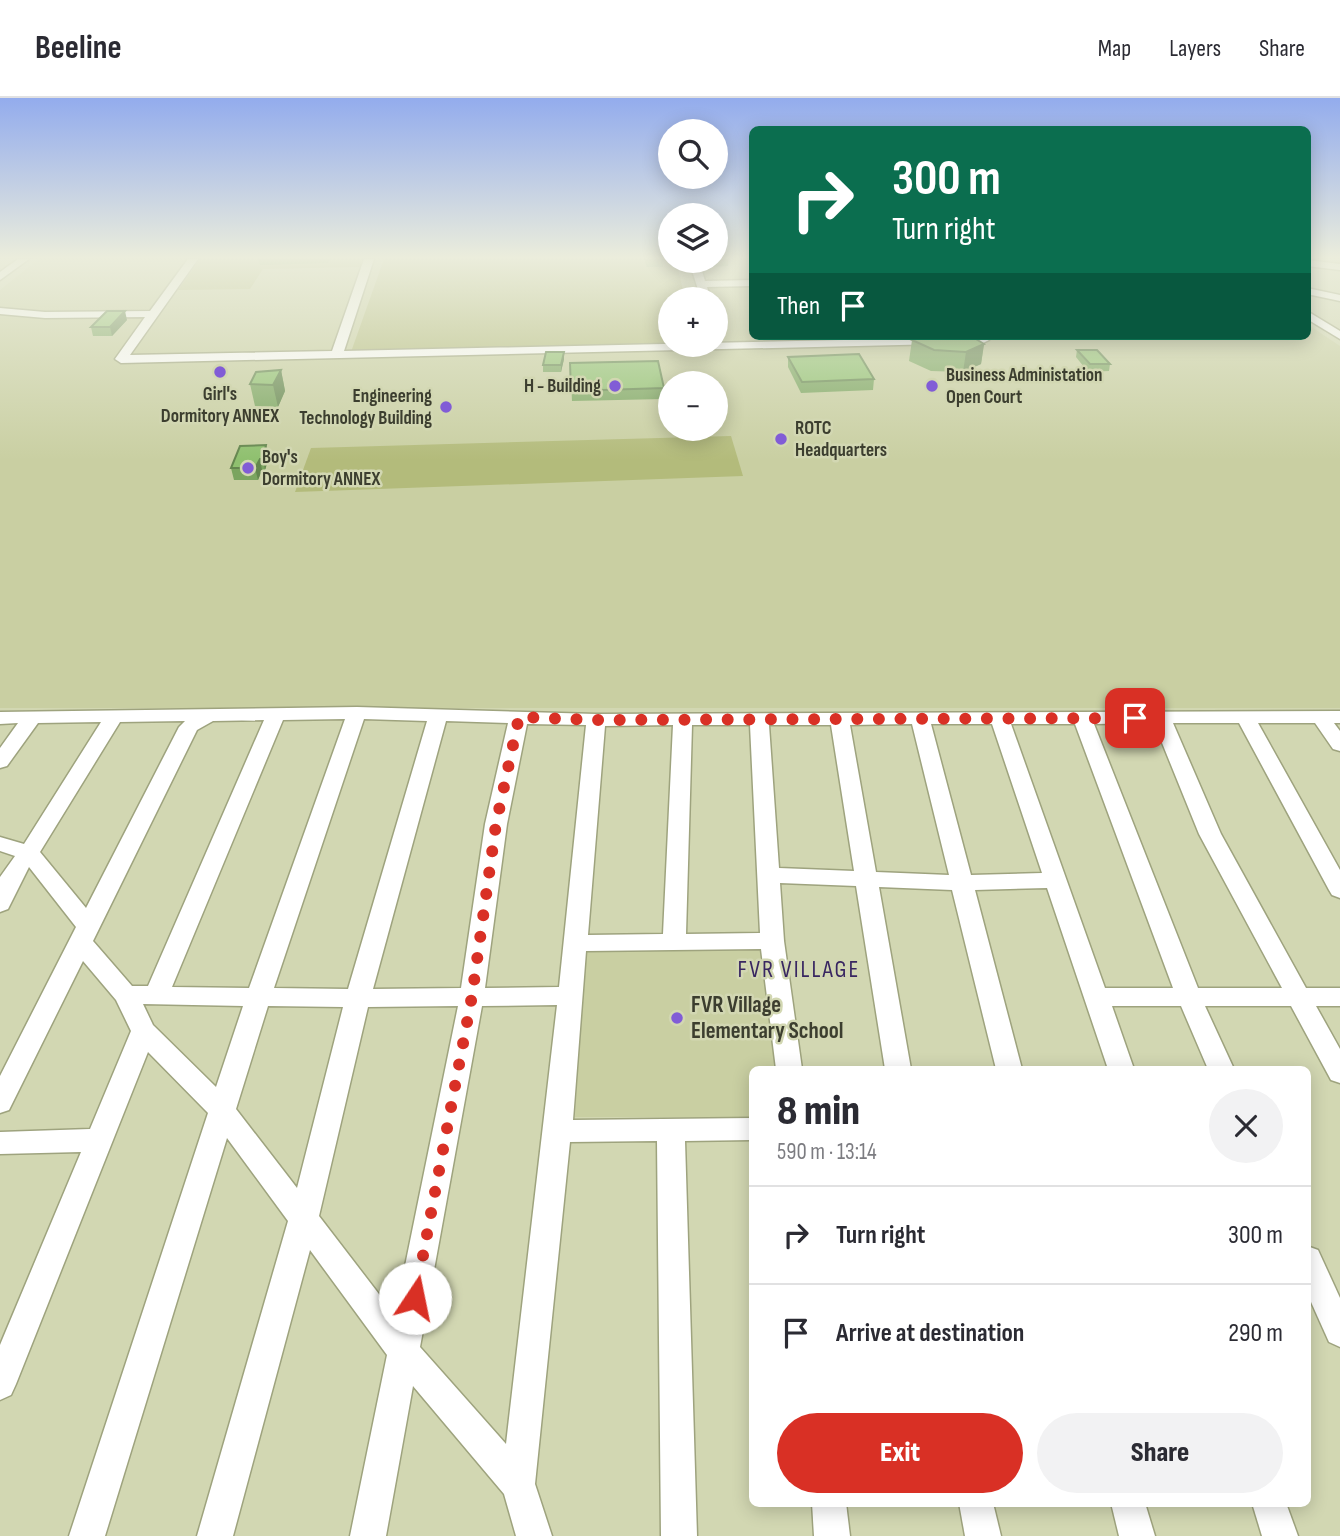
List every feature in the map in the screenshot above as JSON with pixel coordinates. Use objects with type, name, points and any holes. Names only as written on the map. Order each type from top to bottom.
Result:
[{"type":"street","points":[[144,326],[121,359],[658,347]]},
{"type":"street","points":[[337,354],[346,326]]},
{"type":"street","points":[[1325,326],[1340,336]]},
{"type":"street","points":[[728,346],[917,340]]},
{"type":"street","points":[[87,1536],[258,998],[356,713]]},
{"type":"street","points":[[0,718],[115,715],[192,720],[356,713],[596,720],[1330,717],[1340,745]]},
{"type":"street","points":[[0,904],[13,872],[29,853],[115,715]]},
{"type":"street","points":[[215,1536],[304,1217],[358,998],[438,715]]},
{"type":"street","points":[[158,994],[275,717]]},
{"type":"street","points":[[368,1536],[472,996],[496,824],[519,717]]},
{"type":"street","points":[[0,762],[32,718]]},
{"type":"street","points":[[759,718],[772,941],[789,1066]]},
{"type":"street","points":[[839,718],[897,1066]]},
{"type":"street","points":[[1082,718],[1189,997],[1220,1066]]},
{"type":"street","points":[[1161,718],[1210,834],[1340,1073]]},
{"type":"street","points":[[1246,718],[1340,890]]},
{"type":"street","points":[[674,941],[682,719]]},
{"type":"street","points":[[920,719],[959,883],[1008,1066]]},
{"type":"street","points":[[1000,719],[1120,1066]]},
{"type":"street","points":[[0,1102],[192,720]]},
{"type":"street","points":[[534,1536],[518,1484],[558,1132],[596,720]]},
{"type":"street","points":[[0,844],[29,853],[126,995],[144,1031],[222,1110],[405,1353],[518,1484]]},
{"type":"street","points":[[768,875],[959,883],[1055,880]]},
{"type":"street","points":[[576,943],[772,941]]},
{"type":"street","points":[[126,995],[258,998],[569,996]]},
{"type":"street","points":[[1098,997],[1340,997]]},
{"type":"street","points":[[0,1384],[97,1140],[144,1031]]},
{"type":"street","points":[[558,1132],[749,1129]]},
{"type":"street","points":[[671,1132],[678,1536]]},
{"type":"street","points":[[0,1143],[97,1140]]},
{"type":"street","points":[[1311,1268],[1340,1332]]},
{"type":"street","points":[[829,1507],[832,1536]]},
{"type":"street","points":[[977,1507],[983,1536]]},
{"type":"street","points":[[1129,1507],[1137,1536]]},
{"type":"street","points":[[1270,1507],[1280,1536]]},
{"type":"shaded area","points":[[0,326],[658,326],[658,357],[728,357],[728,326],[749,326],[749,340],[1311,340],[1311,327],[1340,346],[1340,708],[0,708]]},
{"type":"shaded area","points":[[360,326],[658,326],[658,344],[351,352]]},
{"type":"shaded area","points":[[728,436],[731,436],[743,476],[295,492],[311,448],[658,438],[658,441],[728,441]]},
{"type":"shaded area","name":"FVR Village Elementary School","points":[[768,941],[778,1066],[749,1066],[749,1117],[575,1117],[586,944]]},
{"type":"building","points":[[912,340],[978,340],[984,344],[966,352],[934,350]]},
{"type":"building","points":[[1077,350],[1097,350],[1110,364],[1090,364]]},
{"type":"building","points":[[546,352],[564,352],[561,365],[543,365]]},
{"type":"building","points":[[859,354],[874,379],[802,382],[788,357]]},
{"type":"building","points":[[658,361],[660,371],[658,371],[658,388],[571,391],[570,363]]},
{"type":"building","points":[[281,370],[273,385],[250,384],[256,372]]},
{"type":"building","points":[[266,445],[263,459],[260,459],[255,468],[231,468],[240,446]]},
{"type":"place","name":"Girl's Dormitory ANNEX","points":[[220,372]]},
{"type":"place","name":"H - Building","points":[[615,386]]},
{"type":"place","name":"Business Administation Open Court","points":[[932,386]]},
{"type":"place","name":"Engineering Technology Building","points":[[446,407]]},
{"type":"place","name":"ROTC Headquarters","points":[[781,439]]},
{"type":"place","name":"Boy's Dormitory ANNEX","points":[[248,468]]},
{"type":"place","name":"FVR Village Elementary School","points":[[677,1018]]},
{"type":"district","name":"FVR VILLAGE","points":[[799,969]]},
{"type":"route","points":[[415,1298],[472,996],[496,824],[519,717],[596,720],[1135,718]]}]
